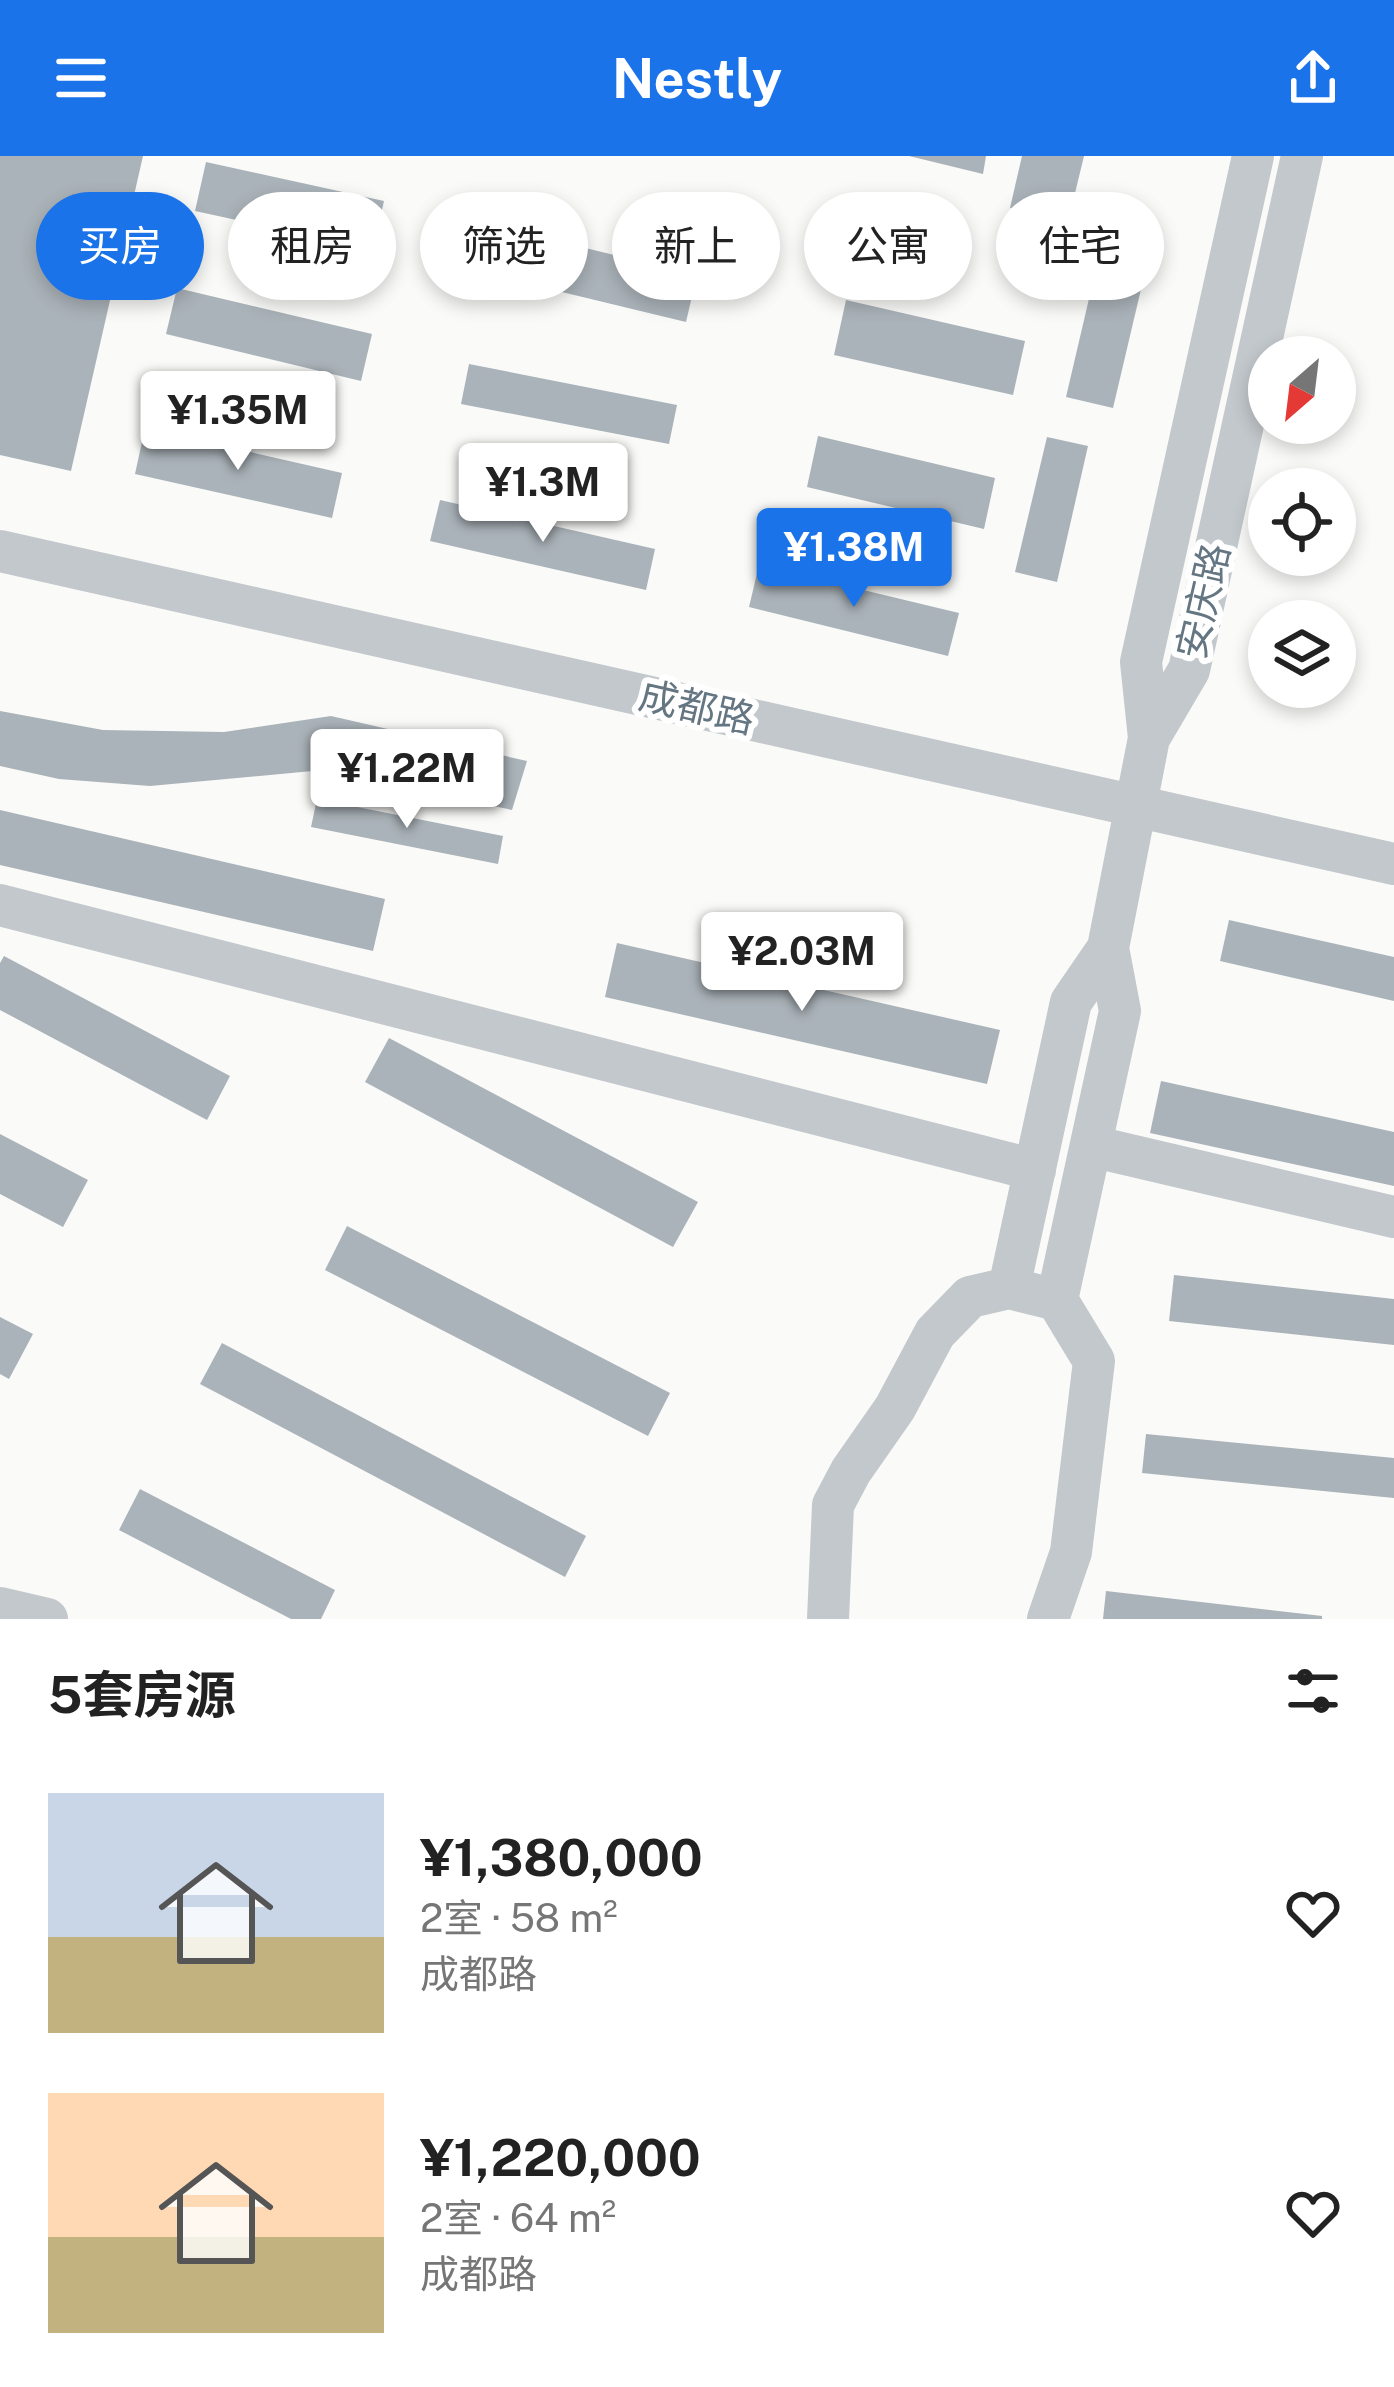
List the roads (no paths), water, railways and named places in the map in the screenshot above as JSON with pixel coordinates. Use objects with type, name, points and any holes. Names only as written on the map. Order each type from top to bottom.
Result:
[{"type":"street","name":"安庆路","points":[[1149,738],[1141,662],[1253,156]]},
{"type":"street","name":"安庆路","points":[[1149,738],[1189,670],[1302,156]]},
{"type":"street","name":"成都路","points":[[0,550],[1394,864]]},
{"type":"street","points":[[1048,1619],[1071,1552],[1094,1361],[1057,1300],[1120,1011],[1108,948],[1149,738]]},
{"type":"street","points":[[0,905],[1035,1170]]},
{"type":"street","points":[[1009,1288],[1071,1003],[1108,948]]},
{"type":"street","points":[[1090,1146],[1394,1217]]},
{"type":"street","points":[[828,1619],[833,1505],[895,1408],[935,1333],[970,1297],[1009,1288],[1057,1300]]},
{"type":"street","points":[[0,1608],[47,1619]]}]
